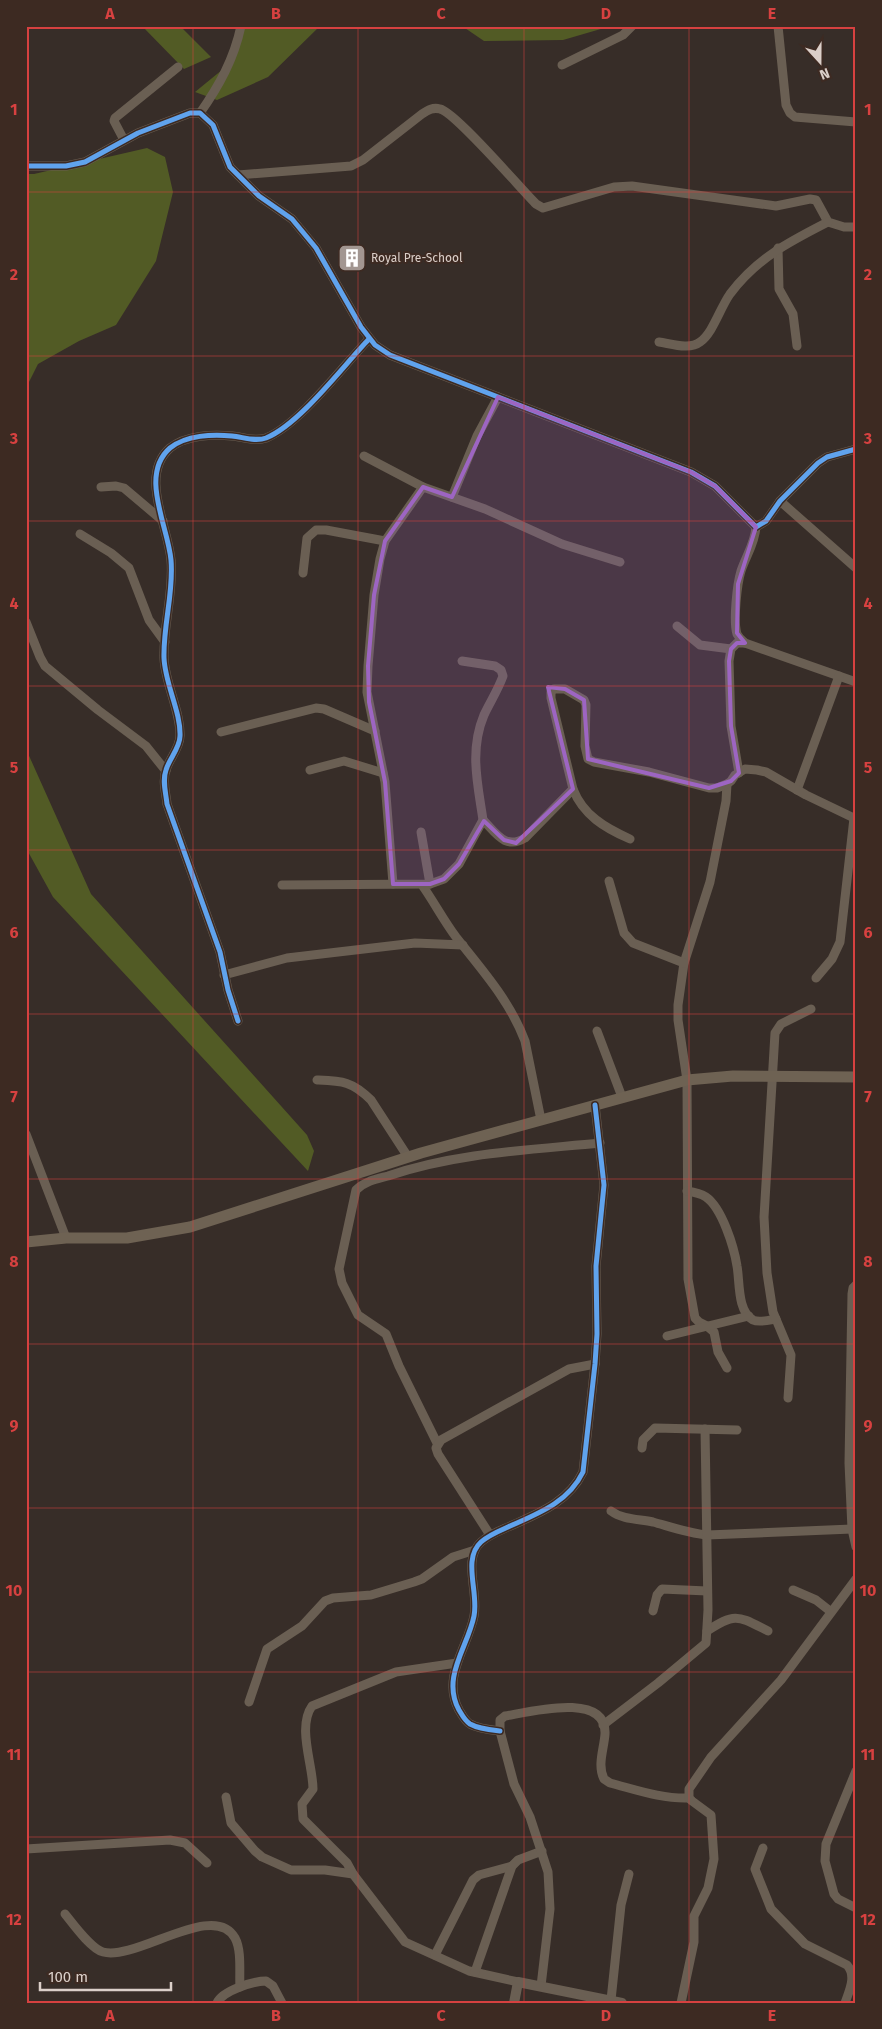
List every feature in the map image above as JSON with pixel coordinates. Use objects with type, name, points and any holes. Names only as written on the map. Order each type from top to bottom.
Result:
[{"type":"main road","points":[[26,1242],[66,1238],[127,1238],[190,1227],[408,1157],[687,1080],[733,1076],[856,1077]]},
{"type":"street","points":[[200,113],[222,80],[234,52],[241,26]]},
{"type":"street","points":[[562,66],[623,35],[632,26]]},
{"type":"street","points":[[778,26],[786,105],[790,113],[795,117],[856,122]]},
{"type":"street","points":[[124,140],[114,122],[115,118],[178,67]]},
{"type":"street","points":[[238,175],[351,166],[363,160],[431,108],[441,108],[471,134],[536,204],[542,208],[614,187],[632,186],[776,206],[816,200],[828,222],[844,227],[856,227]]},
{"type":"street","points":[[26,166],[66,166],[85,162],[124,140],[190,112],[200,113],[213,125],[225,157],[238,175],[259,196],[292,219],[316,248],[330,276],[369,339],[375,345],[390,355],[409,363],[691,472],[715,486],[756,527]]},
{"type":"street","points":[[660,342],[692,346],[700,343],[707,337],[720,310],[735,288],[751,270],[778,248],[828,222]]},
{"type":"street","points":[[778,248],[779,289],[793,314],[797,346]]},
{"type":"street","points":[[238,1021],[224,975],[220,952],[167,804],[164,780],[166,770],[180,737],[179,722],[166,675],[165,642],[172,579],[171,558],[157,496],[157,472],[159,463],[171,448],[191,438],[217,436],[264,439],[277,432],[299,415],[369,339]]},
{"type":"street","points":[[452,497],[477,436],[498,397]]},
{"type":"street","points":[[756,527],[766,521],[780,501],[818,462],[827,457],[856,449]]},
{"type":"street","points":[[364,456],[423,487],[485,509],[562,544],[620,562]]},
{"type":"street","points":[[101,487],[116,486],[124,488],[163,521]]},
{"type":"street","points":[[393,884],[383,773],[368,692],[368,666],[374,595],[380,559],[388,537],[423,487]]},
{"type":"street","points":[[780,501],[856,568]]},
{"type":"street","points":[[756,527],[754,542],[745,558],[738,584],[736,624],[740,639],[856,682]]},
{"type":"street","points":[[303,572],[307,538],[316,530],[388,537]]},
{"type":"street","points":[[80,534],[111,553],[129,568],[149,620],[165,642]]},
{"type":"street","points":[[26,622],[45,666],[98,710],[146,746],[166,770]]},
{"type":"street","points":[[677,626],[700,645],[730,649]]},
{"type":"street","points":[[739,773],[731,726],[729,662],[730,649],[737,643],[745,642]]},
{"type":"street","points":[[462,661],[496,666],[501,670],[503,676],[483,717],[475,756],[479,801],[483,820],[504,840],[509,843],[516,843],[524,838],[573,789]]},
{"type":"street","points":[[797,790],[839,676]]},
{"type":"street","points":[[630,838],[600,824],[580,805],[573,789],[551,698],[551,692],[554,690],[565,690],[584,700],[586,705],[585,746],[588,759],[594,762],[649,772],[709,788],[717,788],[726,784],[732,781],[735,775],[745,770],[766,772],[797,790],[855,818],[840,942],[832,959],[816,978]]},
{"type":"street","points":[[221,732],[316,708],[324,709],[375,731]]},
{"type":"street","points":[[310,770],[344,761],[353,762],[383,773]]},
{"type":"street","points":[[726,784],[726,801],[710,882],[684,963],[678,1005],[678,1020],[687,1080],[688,1279],[695,1318],[714,1332],[718,1352],[727,1368]]},
{"type":"street","points":[[282,885],[426,885],[444,879],[459,864],[483,820]]},
{"type":"street","points":[[421,832],[426,885],[463,945],[498,991],[520,1030],[525,1041],[541,1120]]},
{"type":"street","points":[[609,881],[624,934],[628,939],[633,943],[684,963]]},
{"type":"street","points":[[224,975],[287,958],[415,943],[463,945]]},
{"type":"street","points":[[788,1398],[792,1363],[776,1319],[768,1282],[764,1217],[775,1032],[778,1027],[810,1009]]},
{"type":"street","points":[[596,1031],[622,1097]]},
{"type":"street","points":[[317,1080],[343,1081],[363,1092],[371,1100],[408,1157]]},
{"type":"street","points":[[500,1732],[471,1724],[464,1718],[452,1696],[452,1687],[458,1662],[474,1615],[472,1559],[475,1550],[480,1542],[490,1535],[552,1507],[575,1487],[583,1472],[597,1334],[596,1266],[604,1185],[595,1105]]},
{"type":"street","points":[[26,1134],[66,1238]]},
{"type":"street","points":[[490,1535],[438,1454],[437,1443],[399,1366],[386,1334],[358,1315],[340,1276],[339,1269],[356,1190],[365,1183],[417,1166],[492,1154],[600,1144]]},
{"type":"street","points":[[687,1191],[699,1193],[707,1197],[719,1212],[736,1260],[741,1300],[749,1316],[757,1322],[776,1319]]},
{"type":"street","points":[[856,1285],[853,1288],[852,1294],[849,1463],[852,1529],[856,1547]]},
{"type":"street","points":[[667,1336],[749,1316]]},
{"type":"street","points":[[437,1443],[569,1369],[594,1364]]},
{"type":"street","points":[[642,1448],[643,1440],[655,1428],[737,1430]]},
{"type":"street","points":[[604,1725],[704,1646],[707,1631],[705,1429]]},
{"type":"street","points":[[611,1511],[621,1517],[655,1523],[691,1534],[852,1529]]},
{"type":"street","points":[[249,1702],[267,1649],[302,1626],[325,1601],[333,1598],[371,1595],[414,1582],[422,1579],[453,1558],[475,1550]]},
{"type":"street","points":[[689,1798],[689,1789],[708,1761],[766,1699],[830,1611],[856,1579]]},
{"type":"street","points":[[654,1611],[657,1595],[662,1589],[707,1591]]},
{"type":"street","points":[[793,1590],[816,1600],[830,1611]]},
{"type":"street","points":[[707,1631],[724,1620],[737,1618],[744,1619],[768,1631]]},
{"type":"street","points":[[458,1662],[396,1672],[312,1706],[308,1711],[306,1741],[313,1789],[302,1804],[303,1819],[347,1863],[353,1874],[405,1942],[475,1972],[598,2000],[622,2003]]},
{"type":"street","points":[[541,1986],[550,1908],[548,1872],[530,1817],[514,1784],[500,1732],[500,1720],[506,1716],[552,1708],[592,1710],[599,1716],[604,1725],[605,1732],[600,1765],[601,1774],[604,1779],[610,1783],[660,1796],[689,1798],[711,1815],[714,1859],[708,1888],[694,1916],[694,1942],[681,2003]]},
{"type":"street","points":[[856,1771],[826,1844],[825,1861],[834,1894],[838,1899],[856,1908]]},
{"type":"street","points":[[226,1797],[231,1824],[262,1857],[291,1870],[325,1870],[353,1874]]},
{"type":"street","points":[[26,1849],[170,1840],[184,1844],[208,1863]]},
{"type":"street","points":[[763,1848],[755,1869],[767,1902],[805,1944],[847,1965],[851,1969],[852,1982],[845,2003]]},
{"type":"street","points":[[475,1972],[512,1866],[518,1860],[542,1851]]},
{"type":"street","points":[[435,1956],[473,1880],[479,1875],[512,1866]]},
{"type":"street","points":[[610,2000],[620,1905],[629,1874]]},
{"type":"street","points":[[65,1914],[95,1948],[106,1952],[134,1949],[200,1926],[213,1924],[224,1927],[236,1939],[240,1987]]},
{"type":"street","points":[[217,2003],[225,1994],[258,1981],[266,1981],[274,1986],[282,2003]]},
{"type":"street","points":[[514,2003],[518,1982]]},
{"type":"highlighted area","points":[[498,397],[691,472],[715,486],[756,527],[738,584],[737,633],[745,643],[737,643],[731,649],[729,661],[731,726],[739,773],[731,781],[709,788],[588,759],[584,700],[565,689],[548,687],[573,789],[516,843],[504,840],[484,821],[459,864],[444,879],[430,884],[393,884],[385,782],[369,702],[368,666],[374,595],[385,541],[423,487],[452,497]]},
{"type":"green space","points":[[142,26],[180,26],[211,57],[184,69]]},
{"type":"green space","points":[[244,26],[320,26],[268,77],[217,100],[195,92],[228,65]]},
{"type":"green space","points":[[462,26],[611,26],[563,40],[484,41]]},
{"type":"green space","points":[[147,148],[165,157],[173,192],[156,261],[116,325],[79,341],[38,364],[26,388],[26,174],[34,174]]},
{"type":"green space","points":[[26,749],[91,894],[307,1135],[314,1151],[308,1171],[53,897],[26,848]]},
{"type":"cycle path","points":[[26,166],[66,166],[85,162],[138,133],[190,113],[200,113],[213,125],[230,167],[259,196],[292,219],[316,248],[361,327],[375,345],[390,355],[691,472],[715,486],[756,527],[766,521],[780,501],[818,463],[827,457],[856,449]]},
{"type":"cycle path","points":[[238,1021],[228,990],[220,952],[167,804],[164,783],[165,774],[180,740],[180,727],[167,678],[164,658],[172,572],[169,547],[158,501],[157,472],[161,459],[170,448],[184,440],[200,436],[217,435],[262,439],[279,431],[307,408],[369,339]]},
{"type":"cycle path","points":[[500,1731],[477,1727],[465,1720],[454,1698],[454,1674],[474,1616],[475,1597],[472,1567],[475,1549],[491,1535],[541,1512],[560,1500],[577,1483],[583,1472],[595,1364],[597,1334],[596,1266],[604,1185],[595,1105]]},
{"type":"place","name":"Royal Pre-School","points":[[352,258]]}]
